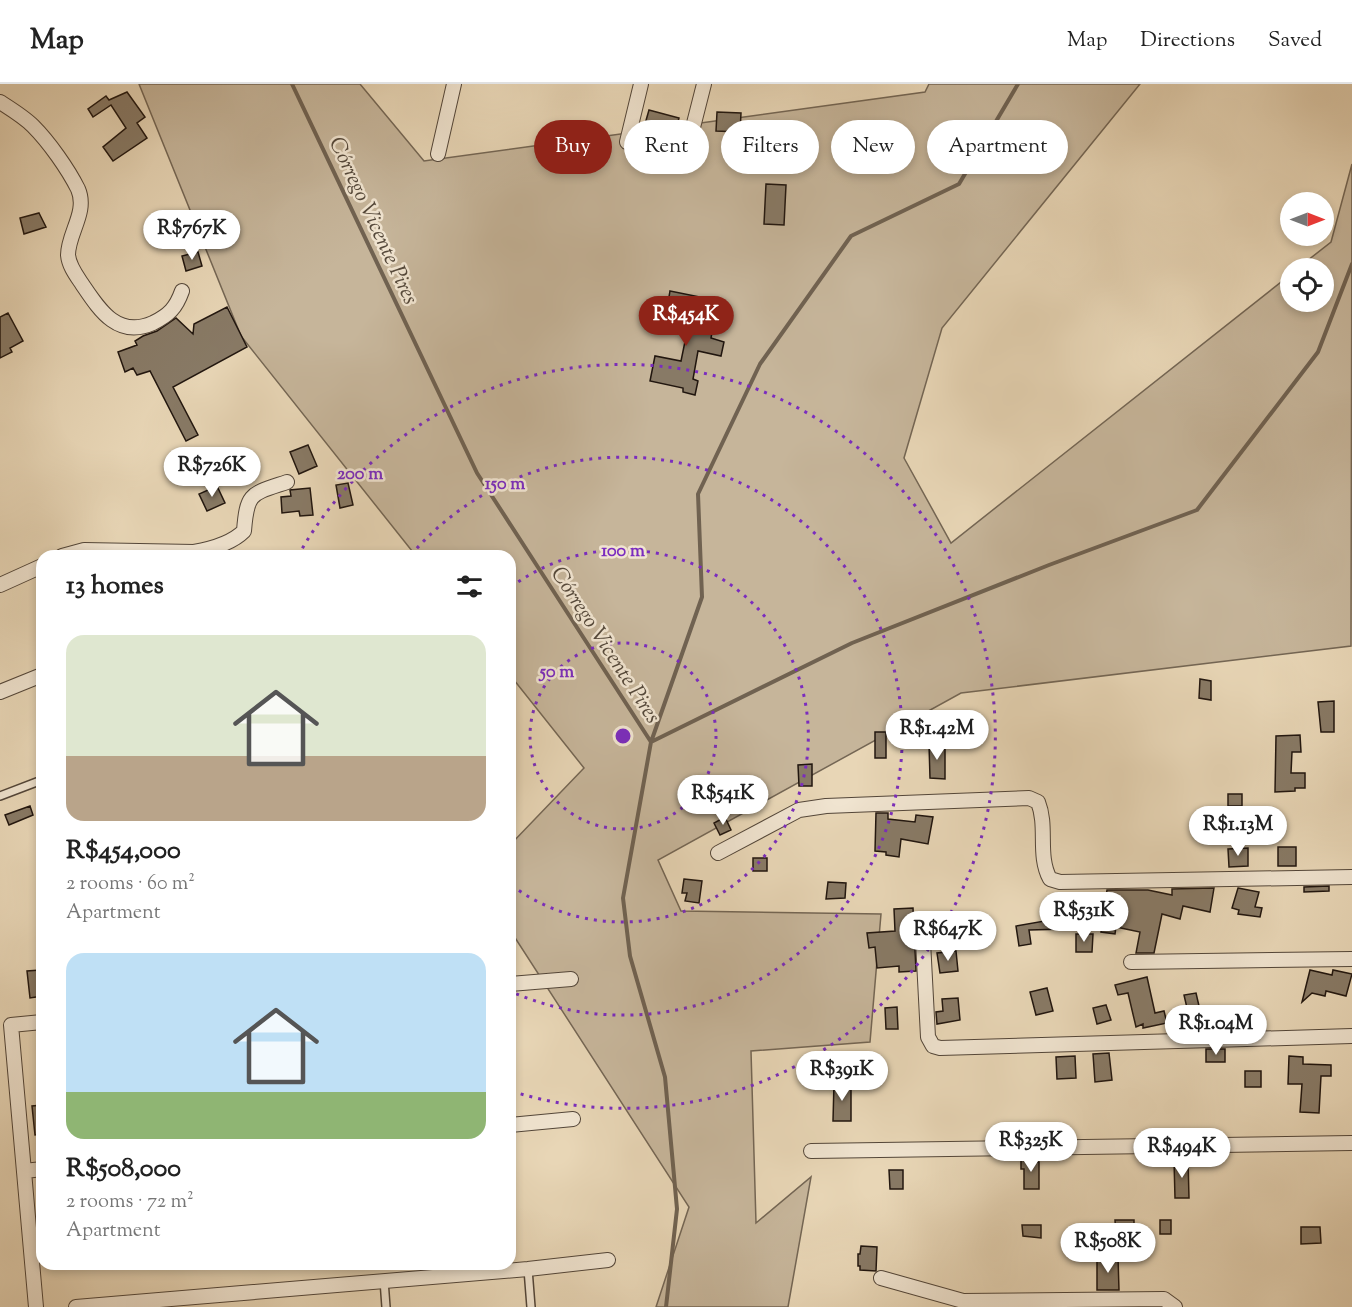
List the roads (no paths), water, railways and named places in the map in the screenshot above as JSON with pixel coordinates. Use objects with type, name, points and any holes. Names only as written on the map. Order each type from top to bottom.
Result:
[{"type":"street","points":[[438,154],[454,84]]},
{"type":"street","points":[[632,120],[641,84]]},
{"type":"street","points":[[695,120],[704,84]]},
{"type":"street","points":[[0,102],[32,125],[79,191],[81,211],[70,239],[68,256],[72,268],[101,312],[111,321],[129,326],[146,326],[165,318],[177,306],[182,291]]},
{"type":"street","points":[[205,550],[238,537],[244,531],[245,509],[250,498],[259,492],[287,482]]},
{"type":"street","points":[[0,585],[36,569]]},
{"type":"street","points":[[0,692],[36,677]]},
{"type":"street","points":[[718,853],[799,810],[826,806],[1029,798],[1038,802],[1042,812],[1044,868],[1050,879],[1060,882],[1352,877]]},
{"type":"street","points":[[922,922],[927,1037],[933,1046],[940,1048],[1352,1036]]},
{"type":"street","points":[[1131,962],[1352,958]]},
{"type":"street","points":[[516,984],[571,980]]},
{"type":"street","points":[[36,1023],[11,1025],[26,1171],[36,1307]]},
{"type":"street","points":[[516,1124],[573,1119]]},
{"type":"street","points":[[811,1151],[1352,1143]]},
{"type":"street","points":[[26,1171],[36,1170]]},
{"type":"street","points":[[516,1270],[608,1260]]},
{"type":"street","points":[[76,1307],[515,1270]]},
{"type":"street","points":[[881,1278],[963,1301],[1164,1299],[1175,1307]]},
{"type":"lane","points":[[0,796],[36,782]]},
{"type":"lane","points":[[528,1269],[531,1307]]},
{"type":"lane","points":[[384,1280],[386,1307]]},
{"type":"waterway","name":"Córrego Vicente Pires","points":[[292,84],[477,473],[651,742],[623,898],[630,956],[665,1077],[677,1209],[666,1307]]},
{"type":"waterway","points":[[651,742],[702,597],[698,494],[760,364],[851,236],[959,184],[1018,84]]},
{"type":"waterway","points":[[651,742],[852,643],[1049,565],[1197,510],[1318,352],[1352,264]]}]
